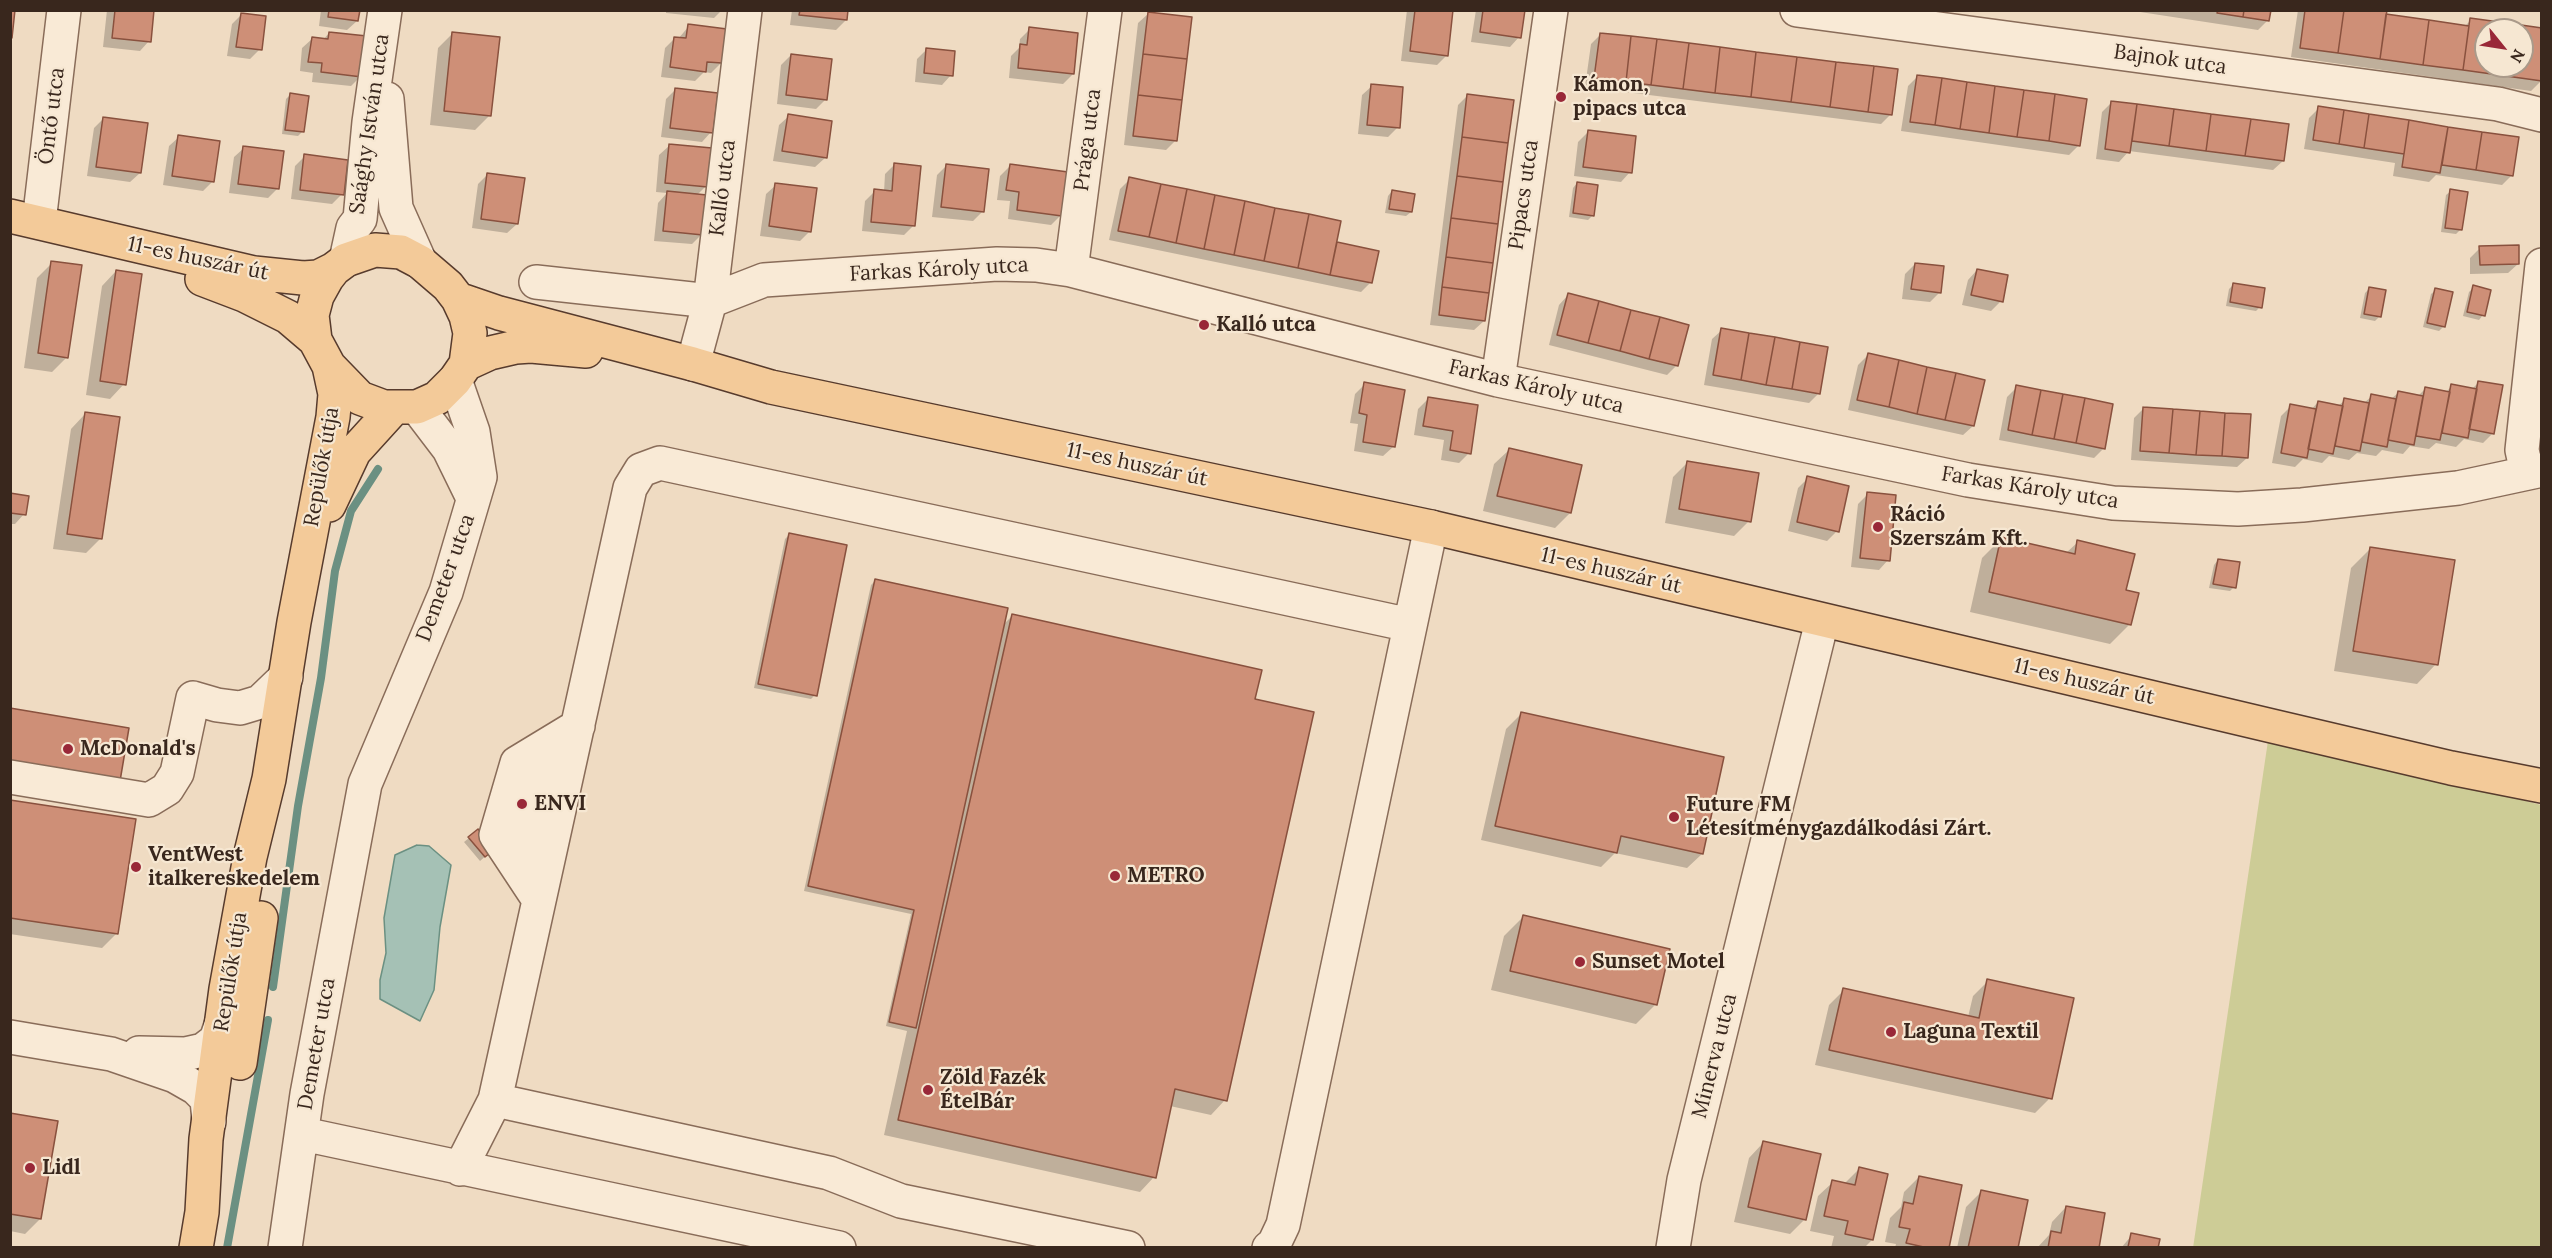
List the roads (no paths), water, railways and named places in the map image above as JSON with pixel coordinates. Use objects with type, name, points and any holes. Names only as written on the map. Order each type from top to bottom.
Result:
[{"type":"main road","name":"11-es huszár út","points":[[37,222],[254,273],[303,278],[318,277],[340,265]]},
{"type":"main road","name":"11-es huszár út","points":[[37,222],[244,294],[295,321],[322,353]]},
{"type":"main road","points":[[460,372],[470,333],[458,299],[448,286],[420,262],[400,252],[375,250],[340,265],[317,296],[312,315],[322,353],[360,398],[372,404],[405,407],[437,398],[460,372],[490,353],[531,346],[687,362]]},
{"type":"main road","points":[[458,299],[499,313],[687,362]]},
{"type":"main road","name":"Repülők útja","points":[[196,1248],[202,1212],[209,1122],[226,989],[248,868],[269,779],[304,568],[333,417],[335,394],[322,353]]},
{"type":"main road","name":"11-es huszár út","points":[[687,362],[771,387],[1431,527],[2451,768],[2541,786]]},
{"type":"main road","name":"Repülők útja","points":[[304,568],[338,484],[354,452],[405,407]]},
{"type":"main road","name":"Repülők útja","points":[[202,1212],[217,1179],[226,1143],[240,1063],[262,913],[274,802],[269,779]]},
{"type":"street","name":"Öntő utca","points":[[37,222],[64,10]]},
{"type":"street","name":"Kalló utca","points":[[687,362],[710,301],[745,10]]},
{"type":"street","name":"Prága utca","points":[[1071,270],[1105,10]]},
{"type":"street","name":"Pipacs utca","points":[[1498,380],[1551,10]]},
{"type":"street","name":"Bajnok utca","points":[[1797,10],[2498,104],[2541,115]]},
{"type":"street","name":"Saághy István utca","points":[[384,16],[389,129],[396,208],[420,262]]},
{"type":"street","name":"Saághy István utca","points":[[340,265],[353,228],[360,219],[369,122],[384,16]]},
{"type":"street","name":"Farkas Károly utca","points":[[536,282],[710,301],[764,280],[997,264],[1036,265],[1071,270],[1498,380],[1968,480],[2113,503],[2238,508],[2302,505],[2458,488],[2534,472]]},
{"type":"street","points":[[2534,472],[2522,450],[2541,265]]},
{"type":"street","name":"Demeter utca","points":[[460,372],[480,477],[446,592],[365,784],[312,1068],[303,1134],[839,1248]]},
{"type":"street","name":"Demeter utca","points":[[405,407],[440,434],[474,500]]},
{"type":"street","points":[[460,1169],[495,1100],[630,488],[642,470],[660,463],[1410,625]]},
{"type":"street","points":[[1269,1248],[1274,1244],[1283,1224],[1431,527]]},
{"type":"street","name":"Minerva utca","points":[[1673,1248],[1687,1169],[1822,621]]},
{"type":"street","points":[[10,777],[149,800],[166,789],[177,773],[193,699],[240,708],[260,702],[286,677]]},
{"type":"street","points":[[539,900],[516,865],[546,746],[578,726]]},
{"type":"street","points":[[111,1054],[198,1052],[216,1040],[224,1016]]},
{"type":"street","points":[[10,1037],[111,1054],[190,1083],[207,1099],[209,1122]]},
{"type":"street","points":[[495,1100],[829,1173],[901,1201],[1128,1248]]},
{"type":"street","points":[[285,1248],[303,1134]]},
{"type":"waterway","points":[[273,987],[298,806],[321,678],[335,571],[351,511],[378,469]]},
{"type":"waterway","points":[[227,1248],[268,1020]]},
{"type":"place","name":"Kámon, pipacs utca","points":[[1561,97]]},
{"type":"place","name":"Kalló utca","points":[[1204,325]]},
{"type":"place","name":"Ráció Szerszám Kft.","points":[[1878,527]]},
{"type":"place","name":"McDonald's","points":[[68,749]]},
{"type":"place","name":"ENVI","points":[[522,804]]},
{"type":"place","name":"Future FM Létesítménygazdálkodási Zárt.","points":[[1674,817]]},
{"type":"place","name":"VentWest italkereskedelem","points":[[136,867]]},
{"type":"place","name":"METRO","points":[[1115,876]]},
{"type":"place","name":"Sunset Motel","points":[[1580,962]]},
{"type":"place","name":"Laguna Textil","points":[[1891,1032]]},
{"type":"place","name":"Zöld Fazék ÉtelBár","points":[[928,1090]]},
{"type":"place","name":"Lidl","points":[[30,1168]]}]
